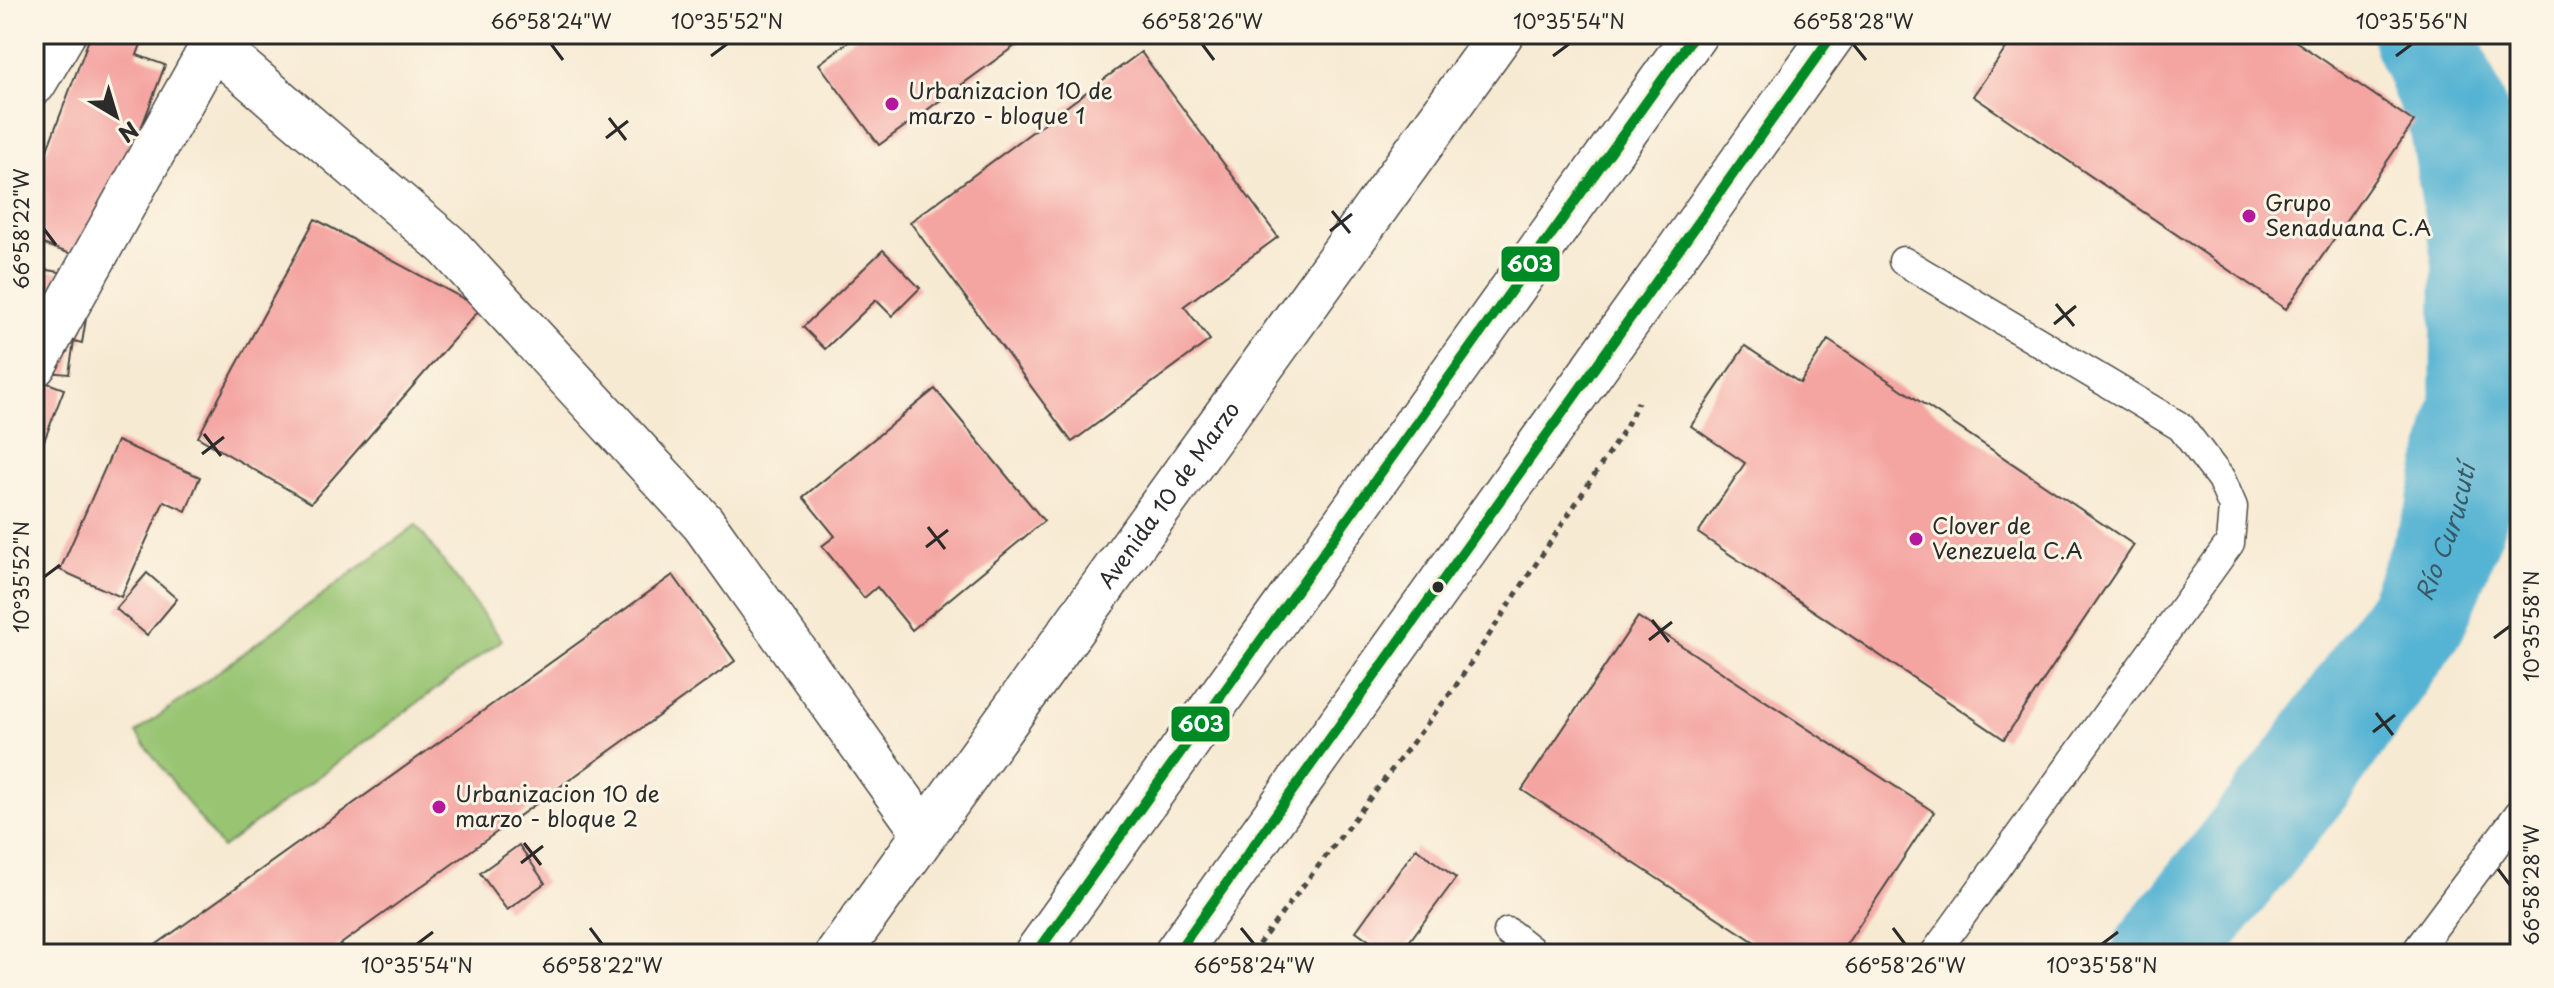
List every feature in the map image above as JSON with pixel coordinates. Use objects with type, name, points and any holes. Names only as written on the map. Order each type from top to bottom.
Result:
[{"type":"street","points":[[34,83],[63,34]]},
{"type":"street","name":"Avenida 10 de Marzo","points":[[838,954],[1501,34]]},
{"type":"street","points":[[1036,954],[1695,34]]},
{"type":"street","points":[[1176,954],[1833,34]]},
{"type":"street","points":[[34,365],[217,40],[448,246],[703,523],[924,832]]},
{"type":"lane","points":[[1903,261],[2181,427],[2221,479],[2233,507],[2230,543],[1934,954]]},
{"type":"lane","points":[[2414,954],[2520,812]]},
{"type":"lane","points":[[1508,932],[1536,954]]},
{"type":"green space","points":[[416,525],[502,640],[222,848],[136,733]]},
{"type":"building","points":[[91,34],[145,34],[137,55],[165,65],[91,261],[34,241],[34,184]]},
{"type":"building","name":"Urbanizacion 10 de marzo - bloque 1","points":[[859,34],[1031,34],[879,145],[819,64]]},
{"type":"building","name":"Grupo Senaduana C.A","points":[[2016,34],[2285,34],[2414,122],[2286,309],[1973,96]]},
{"type":"building","points":[[1141,52],[1278,237],[1184,306],[1210,340],[1072,442],[910,222]]},
{"type":"building","points":[[315,219],[481,308],[311,503],[198,437]]},
{"type":"building","points":[[883,250],[920,288],[892,316],[876,300],[825,349],[803,327]]},
{"type":"building","points":[[34,268],[93,277],[82,343],[74,341],[69,374],[34,371]]},
{"type":"building","name":"Clover de Venezuela C.A","points":[[1828,340],[2134,545],[2004,739],[1698,533],[1745,463],[1691,426],[1745,346],[1800,383]]},
{"type":"building","points":[[34,378],[64,389],[34,467]]},
{"type":"building","points":[[935,389],[1044,521],[912,630],[877,587],[864,598],[822,546],[835,536],[803,497]]},
{"type":"building","points":[[117,441],[200,477],[186,511],[164,501],[121,597],[60,570]]},
{"type":"building","points":[[147,573],[177,599],[147,635],[116,609]]},
{"type":"building","name":"Urbanizacion 10 de marzo - bloque 2","points":[[673,575],[735,661],[327,954],[143,954]]},
{"type":"building","points":[[1638,617],[1934,812],[1840,954],[1773,954],[1522,790]]},
{"type":"building","points":[[519,845],[545,883],[507,910],[480,873]]},
{"type":"building","points":[[1416,848],[1456,878],[1400,954],[1388,954],[1356,931]]},
{"type":"waterway","name":"Río Curucutí","points":[[2163,954],[2307,773],[2417,616],[2456,517],[2481,404],[2483,261],[2460,123],[2423,34]]},
{"type":"transit line","name":"603","points":[[1036,954],[1695,34]]},
{"type":"transit line","name":"603","points":[[1176,954],[1833,34]]},
{"type":"place","name":"Urbanizacion 10 de marzo - bloque 1","points":[[892,104]]},
{"type":"place","name":"Grupo Senaduana C.A","points":[[2249,216]]},
{"type":"place","name":"Clover de Venezuela C.A","points":[[1916,539]]},
{"type":"place","name":"Urbanizacion 10 de marzo - bloque 2","points":[[439,807]]}]
